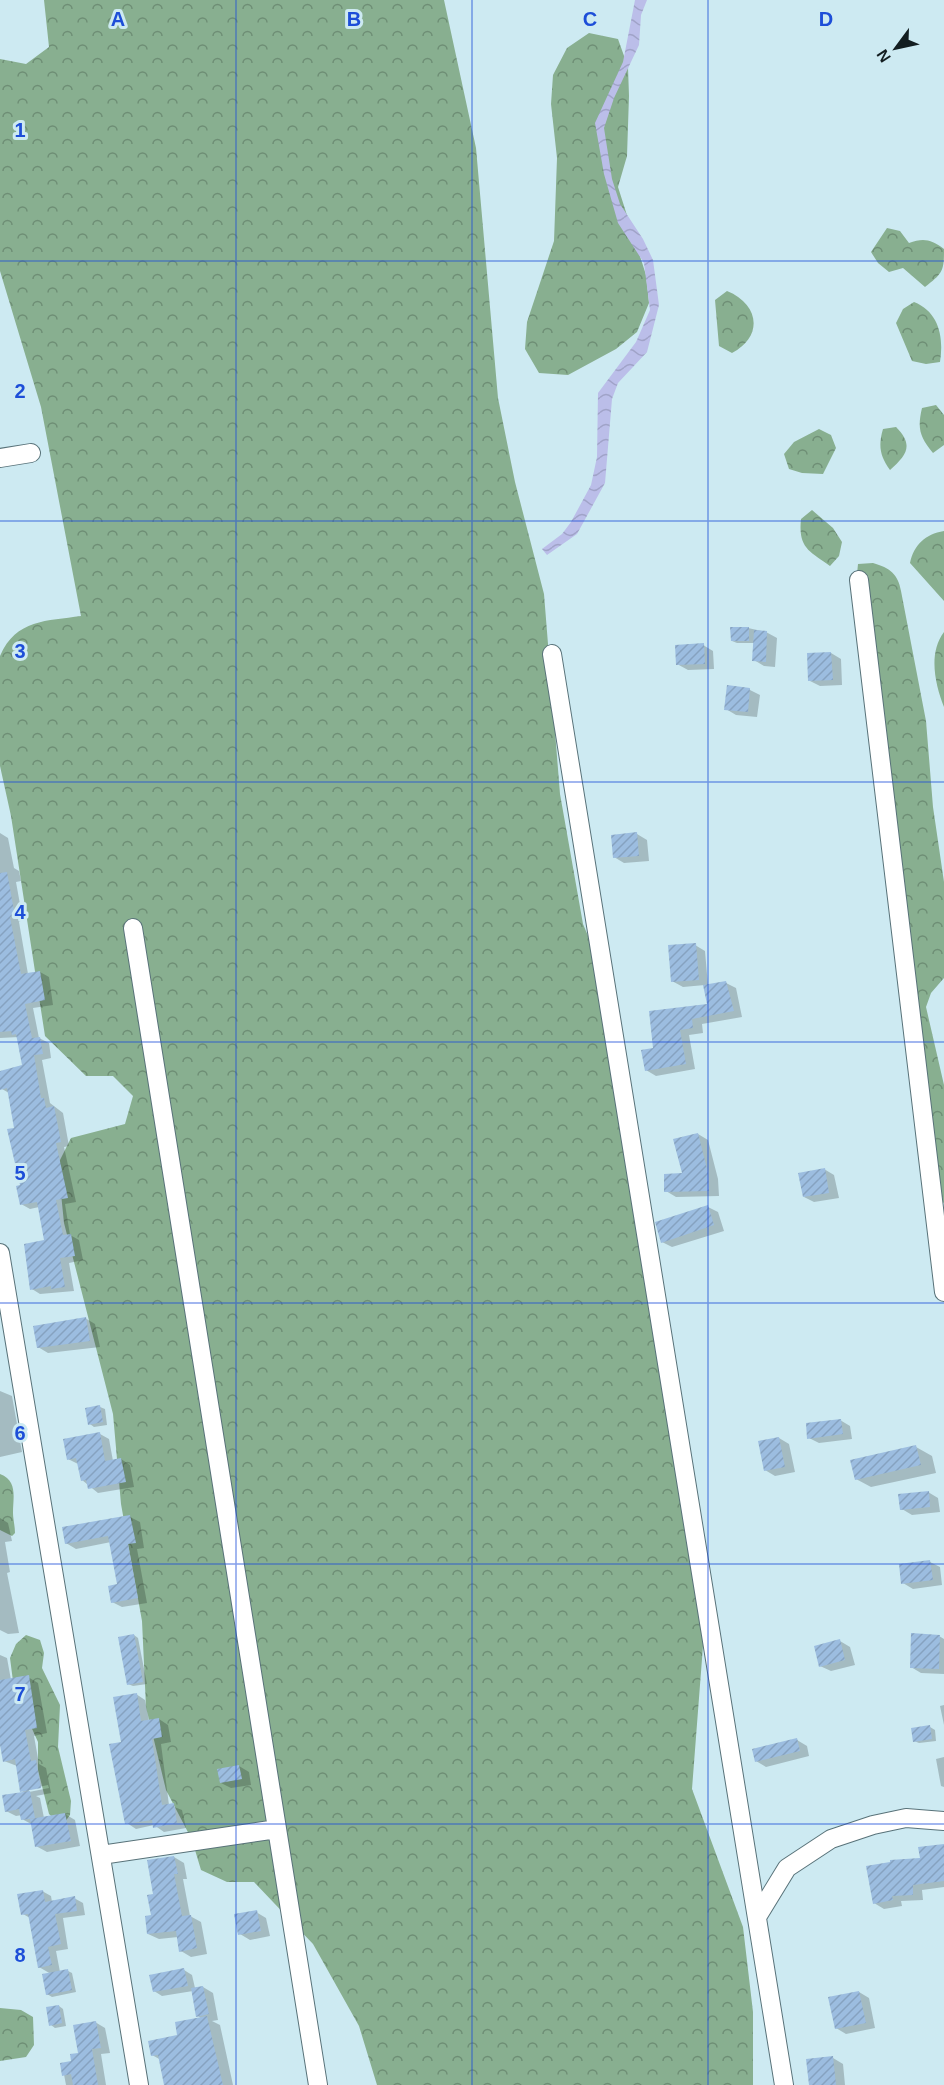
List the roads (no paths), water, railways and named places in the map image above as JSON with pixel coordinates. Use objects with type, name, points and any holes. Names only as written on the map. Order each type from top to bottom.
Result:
[{"type":"street","points":[[0,458],[31,453]]},
{"type":"street","points":[[859,580],[944,1292]]},
{"type":"street","points":[[552,654],[784,2085]]},
{"type":"street","points":[[133,928],[318,2085]]},
{"type":"street","points":[[0,1253],[140,2085]]},
{"type":"street","points":[[757,1917],[772,1888],[787,1868],[831,1839],[873,1825],[906,1818],[944,1821]]},
{"type":"street","points":[[101,1855],[277,1829]]},
{"type":"water","points":[[635,0],[647,0],[641,15],[639,45],[614,98],[604,128],[612,179],[620,204],[643,239],[653,260],[659,305],[647,352],[618,383],[612,399],[605,483],[577,534],[547,555],[542,549],[562,534],[591,485],[597,457],[598,393],[636,342],[650,310],[644,263],[618,223],[604,174],[595,123],[623,62]]}]
